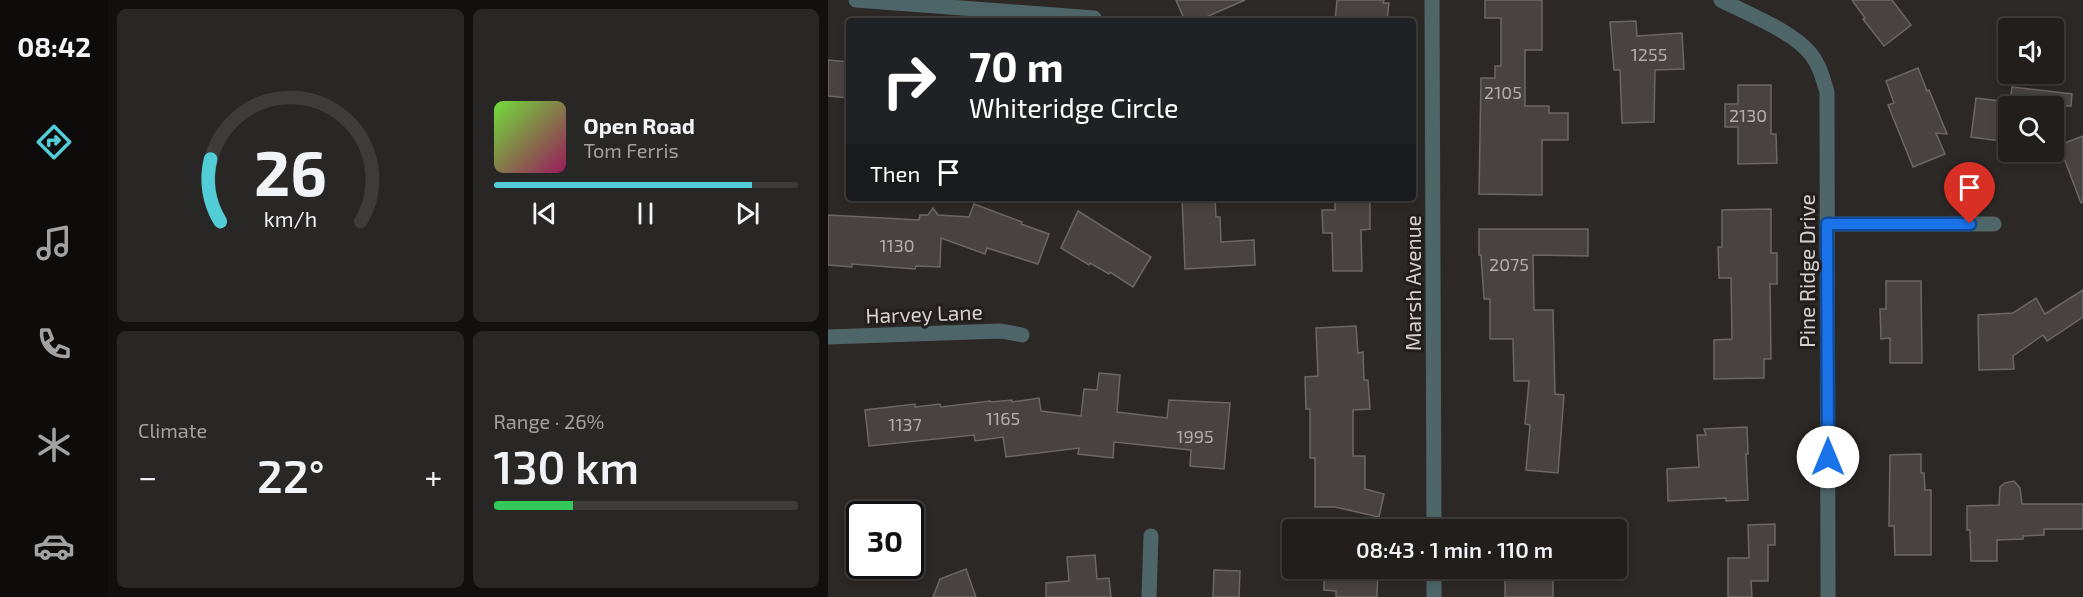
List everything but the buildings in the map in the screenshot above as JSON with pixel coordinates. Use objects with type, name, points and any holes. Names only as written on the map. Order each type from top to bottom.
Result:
[{"type":"street","points":[[855,0],[1094,18]]},
{"type":"street","name":"Marsh Avenue","points":[[1432,0],[1434,519]]},
{"type":"street","name":"Pine Ridge Drive","points":[[1720,0],[1794,38],[1810,53],[1821,72],[1827,92],[1828,597]]},
{"type":"street","points":[[1827,224],[1994,224]]},
{"type":"street","name":"Harvey Lane","points":[[828,337],[1001,331],[1022,335]]},
{"type":"street","points":[[1149,597],[1151,536]]},
{"type":"street","points":[[1434,579],[1434,597]]},
{"type":"route","points":[[1828,457],[1827,224],[1970,224]]}]
